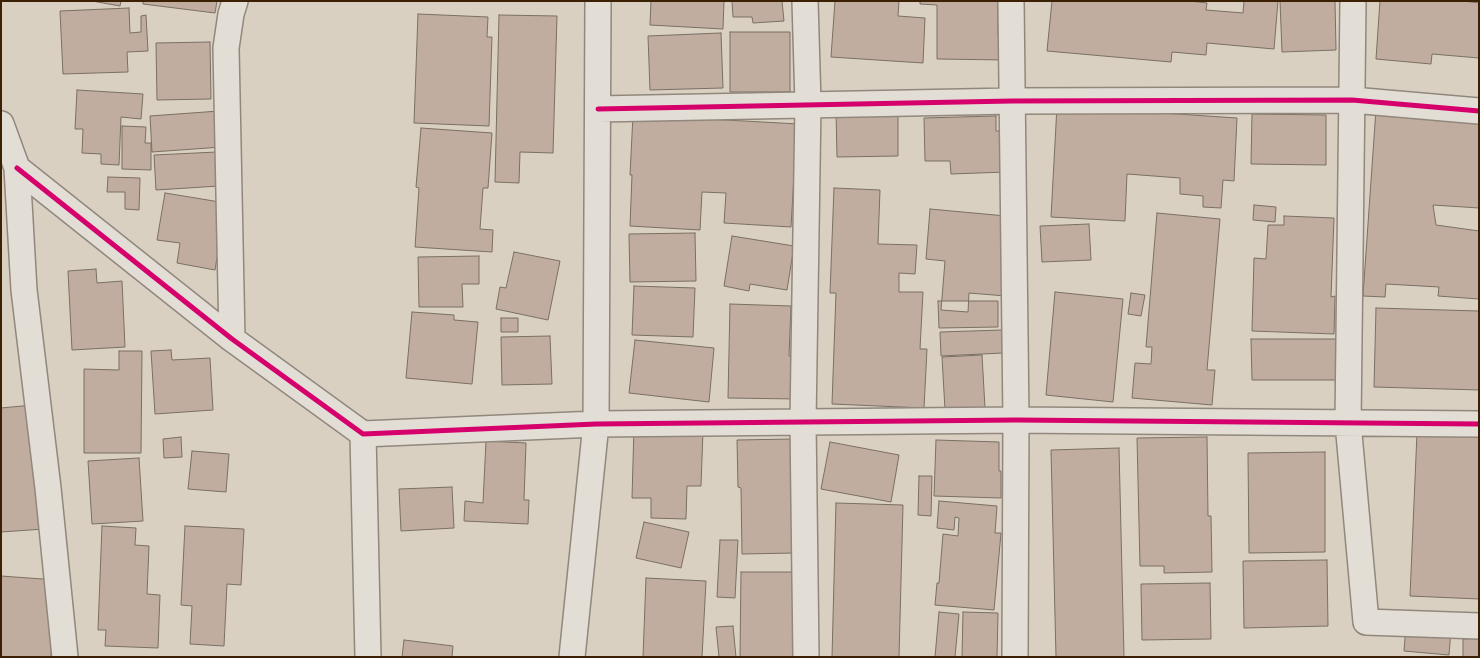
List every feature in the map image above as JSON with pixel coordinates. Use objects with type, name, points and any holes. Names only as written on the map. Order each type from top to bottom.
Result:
[{"type":"street","points":[[232,339],[226,48],[235,1]]},
{"type":"street","points":[[572,657],[596,424],[598,1]]},
{"type":"street","points":[[806,1],[808,104],[802,422],[806,657]]},
{"type":"street","points":[[1011,1],[1016,420],[1015,657]]},
{"type":"street","points":[[1353,1],[1348,423],[1366,622],[1479,626]]},
{"type":"street","points":[[598,108],[1012,101],[1352,100],[1479,111]]},
{"type":"street","points":[[1,124],[18,168],[24,290],[48,488],[65,657]]},
{"type":"street","points":[[18,168],[232,339],[363,434],[596,424],[1016,420],[1479,424]]},
{"type":"street","points":[[363,434],[368,657]]},
{"type":"building","points":[[92,1],[121,1],[120,6]]},
{"type":"building","points":[[143,1],[217,1],[215,13],[143,4]]},
{"type":"building","points":[[651,1],[724,1],[723,29],[650,25]]},
{"type":"building","points":[[732,1],[782,1],[784,21],[753,23],[752,17],[733,17]]},
{"type":"building","points":[[835,1],[899,1],[898,16],[925,18],[923,63],[831,57]]},
{"type":"building","points":[[920,1],[998,1],[998,34],[1006,35],[1006,60],[937,59],[937,5],[920,4]]},
{"type":"building","points":[[1052,1],[1190,1],[1207,3],[1206,10],[1243,13],[1244,1],[1278,1],[1274,49],[1207,43],[1206,55],[1172,52],[1171,62],[1047,51]]},
{"type":"building","points":[[1280,1],[1335,1],[1336,50],[1282,52]]},
{"type":"building","points":[[1380,1],[1463,1],[1479,3],[1479,58],[1432,54],[1431,64],[1376,59]]},
{"type":"building","points":[[129,8],[130,33],[141,32],[141,16],[146,15],[148,51],[127,52],[128,72],[63,74],[60,11]]},
{"type":"building","points":[[418,14],[488,17],[487,37],[492,37],[489,126],[414,123]]},
{"type":"building","points":[[499,15],[557,16],[553,153],[520,152],[519,183],[495,182]]},
{"type":"building","points":[[730,32],[790,32],[790,92],[730,92]]},
{"type":"building","points":[[721,33],[723,88],[650,90],[648,36]]},
{"type":"building","points":[[210,42],[211,99],[157,100],[156,43]]},
{"type":"building","points":[[77,90],[143,94],[141,119],[121,117],[119,165],[101,164],[101,154],[82,153],[83,129],[75,129]]},
{"type":"building","points":[[1057,106],[1237,118],[1234,181],[1223,180],[1221,208],[1203,207],[1203,196],[1180,194],[1180,178],[1127,174],[1125,221],[1051,217]]},
{"type":"building","points":[[836,109],[898,109],[898,156],[837,157]]},
{"type":"building","points":[[1376,109],[1479,116],[1479,208],[1433,205],[1436,225],[1479,231],[1479,299],[1438,296],[1439,287],[1386,284],[1385,297],[1363,296]]},
{"type":"building","points":[[219,111],[222,147],[152,152],[150,116]]},
{"type":"building","points":[[1252,114],[1326,115],[1326,165],[1251,164]]},
{"type":"building","points":[[633,115],[799,124],[791,227],[724,223],[726,193],[702,192],[700,230],[630,226]]},
{"type":"building","points":[[996,116],[996,131],[1005,131],[1006,172],[951,174],[950,161],[925,161],[924,118]]},
{"type":"building","points":[[122,126],[146,127],[145,143],[151,143],[151,170],[122,169]]},
{"type":"building","points":[[421,128],[492,133],[488,188],[483,188],[480,229],[493,230],[492,252],[415,247],[419,188],[416,187]]},
{"type":"building","points":[[217,152],[219,186],[156,190],[154,155]]},
{"type":"building","points":[[108,177],[140,178],[139,210],[125,209],[125,192],[107,192]]},
{"type":"building","points":[[834,188],[880,190],[878,244],[917,245],[915,274],[899,273],[899,292],[923,292],[920,349],[927,349],[924,408],[832,404],[836,293],[830,293]]},
{"type":"building","points":[[165,193],[226,203],[215,270],[177,263],[180,243],[157,240]]},
{"type":"building","points":[[1254,205],[1276,207],[1275,222],[1253,220]]},
{"type":"building","points":[[930,209],[1006,216],[1006,296],[969,293],[968,312],[941,310],[945,261],[926,259]]},
{"type":"building","points":[[1157,213],[1220,219],[1207,370],[1215,370],[1212,405],[1132,398],[1135,363],[1151,364],[1152,347],[1146,347]]},
{"type":"building","points":[[1284,216],[1334,218],[1331,297],[1335,296],[1334,334],[1252,331],[1254,258],[1266,259],[1268,225],[1284,225]]},
{"type":"building","points":[[1089,224],[1091,260],[1042,262],[1040,226]]},
{"type":"building","points":[[695,233],[696,281],[630,282],[629,234]]},
{"type":"building","points":[[732,236],[794,246],[787,290],[750,284],[749,291],[724,286]]},
{"type":"building","points":[[514,252],[560,261],[548,320],[496,309],[500,287],[506,288]]},
{"type":"building","points":[[479,256],[479,284],[462,284],[463,307],[419,307],[418,257]]},
{"type":"building","points":[[96,269],[97,283],[122,281],[125,347],[72,350],[68,271]]},
{"type":"building","points":[[634,286],[695,288],[693,337],[632,335]]},
{"type":"building","points":[[1055,292],[1123,299],[1113,402],[1046,395]]},
{"type":"building","points":[[1131,293],[1145,295],[1141,316],[1128,314]]},
{"type":"building","points":[[938,301],[998,301],[998,327],[939,328]]},
{"type":"building","points":[[730,304],[791,306],[789,356],[797,356],[797,399],[728,398]]},
{"type":"building","points":[[1376,308],[1479,311],[1479,390],[1374,387]]},
{"type":"building","points":[[412,312],[454,315],[454,320],[478,322],[472,384],[406,378]]},
{"type":"building","points":[[501,318],[518,318],[518,332],[501,332]]},
{"type":"building","points":[[1002,330],[1003,353],[941,356],[940,332]]},
{"type":"building","points":[[550,336],[552,384],[502,385],[501,337]]},
{"type":"building","points":[[1251,339],[1337,339],[1338,380],[1252,380]]},
{"type":"building","points":[[635,340],[714,348],[709,402],[629,393]]},
{"type":"building","points":[[171,350],[172,360],[210,358],[213,410],[155,414],[151,351]]},
{"type":"building","points":[[119,351],[142,351],[141,453],[84,453],[84,369],[119,370]]},
{"type":"building","points":[[982,355],[985,408],[945,410],[942,357]]},
{"type":"building","points":[[33,405],[44,529],[1,532],[1,408]]},
{"type":"building","points":[[634,428],[703,430],[701,486],[687,486],[686,519],[651,518],[651,498],[632,498]]},
{"type":"building","points":[[1417,433],[1479,436],[1479,599],[1410,596]]},
{"type":"building","points":[[181,437],[182,457],[164,458],[163,439]]},
{"type":"building","points":[[1207,437],[1208,516],[1211,516],[1212,572],[1164,573],[1164,566],[1140,566],[1137,438]]},
{"type":"building","points":[[793,439],[795,553],[742,554],[741,488],[738,487],[737,440]]},
{"type":"building","points":[[936,440],[999,442],[1001,498],[934,496]]},
{"type":"building","points":[[486,441],[526,443],[524,500],[529,500],[528,524],[464,521],[465,501],[483,503]]},
{"type":"building","points":[[830,442],[899,455],[891,502],[821,489]]},
{"type":"building","points":[[1119,448],[1124,657],[1056,657],[1051,450]]},
{"type":"building","points":[[192,451],[229,454],[226,492],[188,489]]},
{"type":"building","points":[[1325,452],[1325,552],[1249,553],[1248,453]]},
{"type":"building","points":[[139,458],[143,521],[92,524],[88,461]]},
{"type":"building","points":[[919,476],[932,476],[931,516],[918,515]]},
{"type":"building","points":[[452,487],[454,528],[401,531],[399,489]]},
{"type":"building","points":[[939,501],[997,506],[995,533],[1001,533],[994,610],[935,605],[937,583],[939,583],[943,534],[958,536],[959,518],[955,517],[954,530],[937,528]]},
{"type":"building","points":[[836,503],[903,505],[899,657],[832,657]]},
{"type":"building","points":[[644,522],[689,532],[681,568],[636,558]]},
{"type":"building","points":[[102,526],[136,528],[135,545],[149,546],[147,594],[160,595],[158,648],[105,646],[106,630],[98,630]]},
{"type":"building","points":[[185,526],[244,529],[241,585],[227,584],[224,646],[190,644],[192,606],[181,605]]},
{"type":"building","points":[[720,540],[738,540],[735,598],[717,597]]},
{"type":"building","points":[[1327,560],[1328,626],[1244,628],[1243,561]]},
{"type":"building","points":[[741,572],[795,572],[795,657],[740,657]]},
{"type":"building","points":[[1,576],[56,580],[51,657],[1,657]]},
{"type":"building","points":[[646,578],[706,581],[702,657],[643,657]]},
{"type":"building","points":[[1210,583],[1211,639],[1142,640],[1141,584]]},
{"type":"building","points":[[939,612],[959,614],[955,657],[935,657]]},
{"type":"building","points":[[963,612],[998,613],[997,657],[962,657]]},
{"type":"building","points":[[733,626],[736,657],[719,657],[716,627]]},
{"type":"building","points":[[1406,626],[1451,630],[1449,655],[1404,651]]},
{"type":"building","points":[[1479,638],[1479,657],[1463,657],[1463,639]]},
{"type":"building","points":[[404,640],[453,646],[452,657],[402,657]]},
{"type":"cycle path","points":[[598,109],[1012,101],[1352,100],[1479,111]]},
{"type":"cycle path","points":[[17,168],[232,339],[363,434],[596,424],[1016,420],[1479,424]]}]
